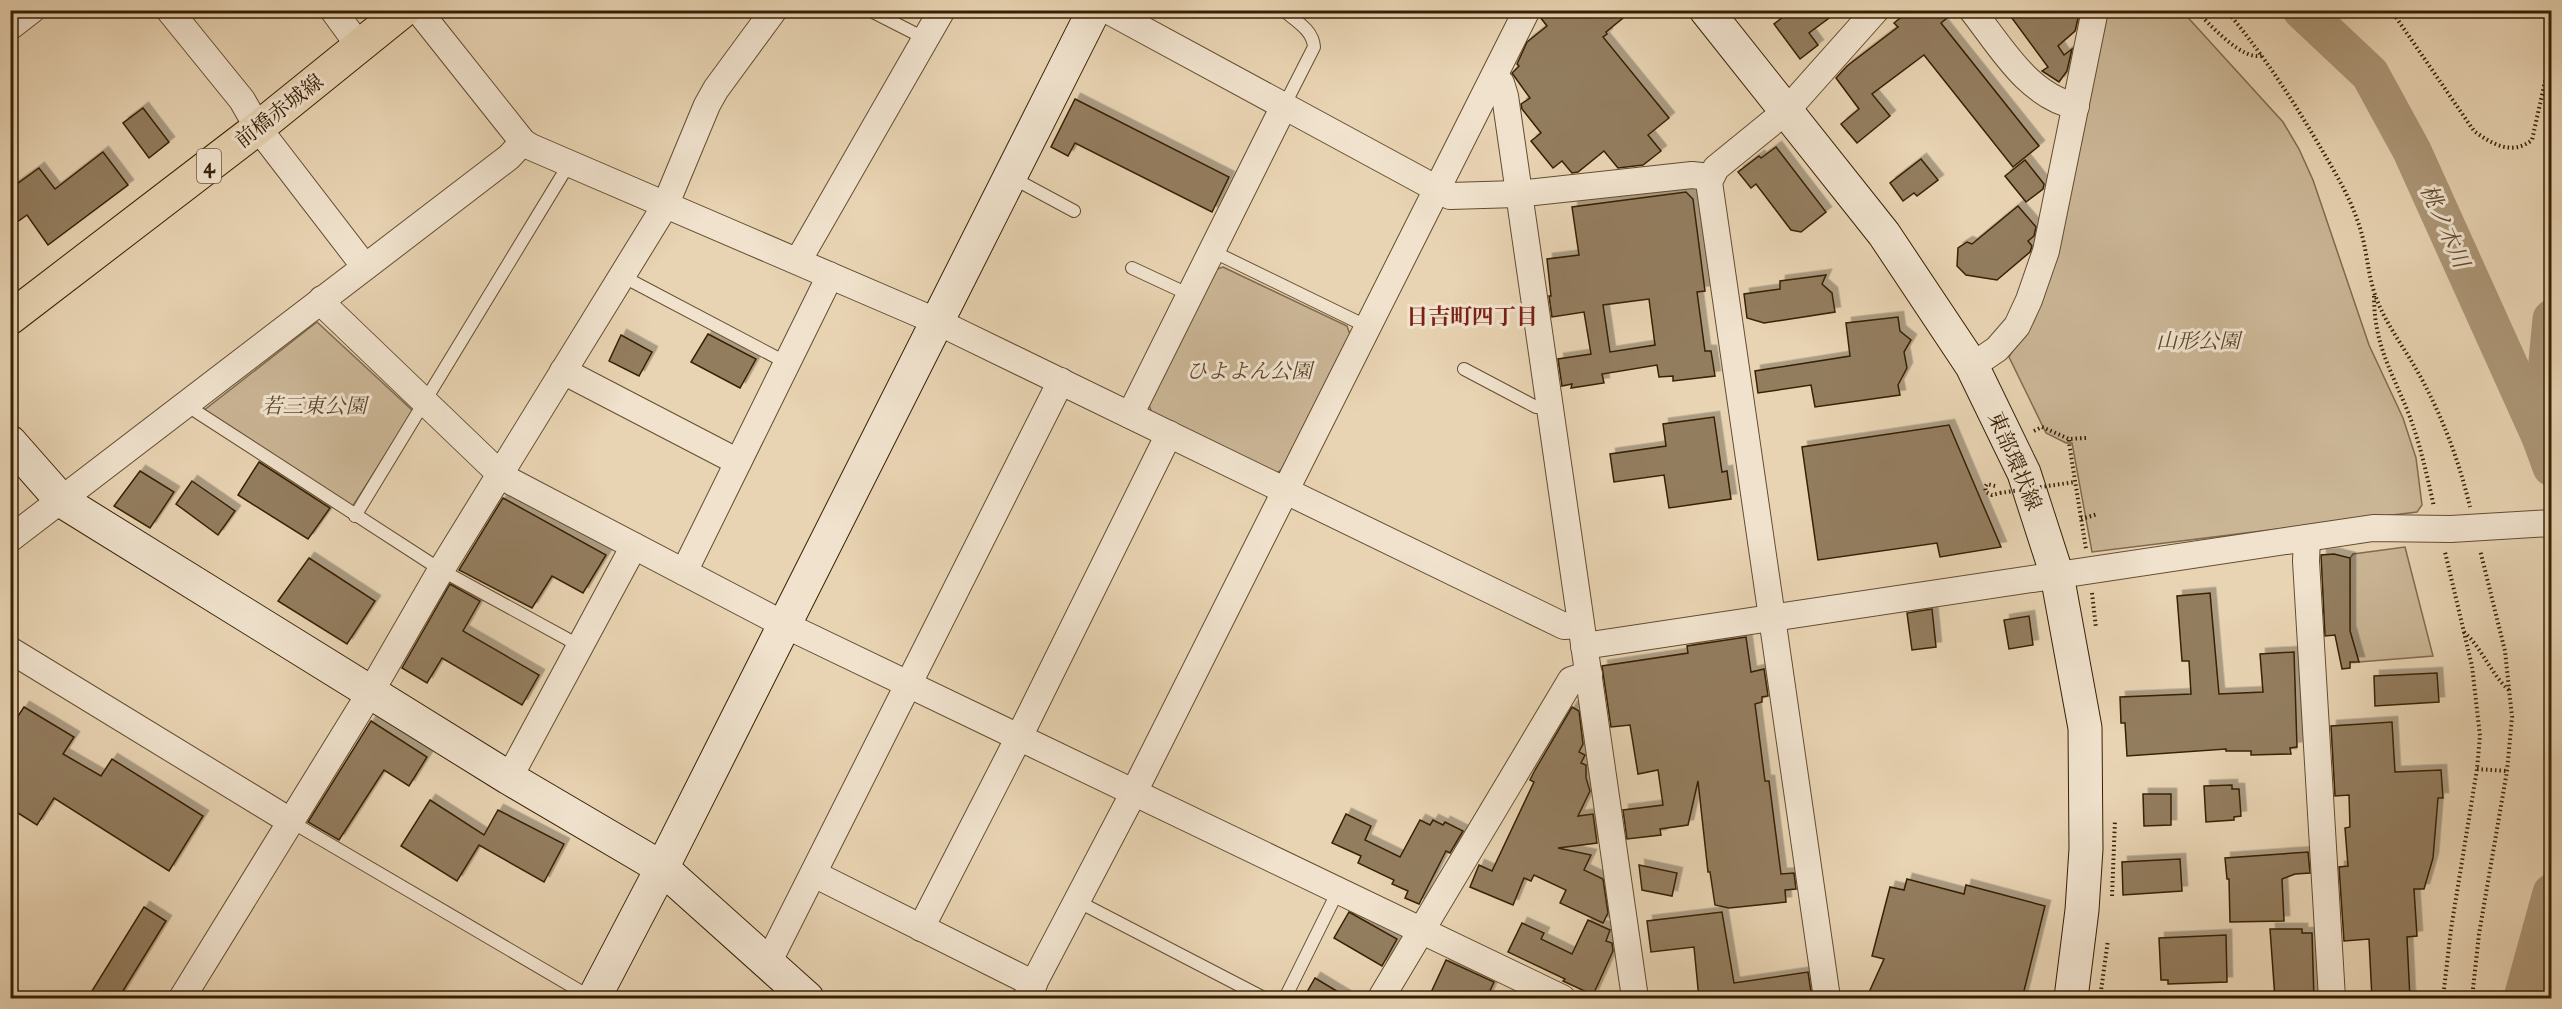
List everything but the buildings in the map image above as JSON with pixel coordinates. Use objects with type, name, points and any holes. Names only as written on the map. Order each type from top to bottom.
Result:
[{"type":"main road","name":"前橋赤城線","points":[[10,318],[258,128],[404,10]]},
{"type":"street","points":[[10,27],[32,10]]},
{"type":"street","points":[[169,10],[242,100],[258,128],[365,267]]},
{"type":"street","points":[[333,10],[360,47]]},
{"type":"street","points":[[418,10],[523,142],[664,206],[938,322],[1582,636],[1772,619],[2373,528],[2445,529],[2552,523]]},
{"type":"street","points":[[182,999],[664,206],[707,105],[729,70],[774,10]]},
{"type":"street","points":[[798,261],[942,10]]},
{"type":"street","points":[[593,999],[662,868],[1094,10]]},
{"type":"street","points":[[1107,10],[1283,108],[1450,196],[1517,194],[1692,175],[1710,177]]},
{"type":"street","points":[[814,874],[921,928],[1030,991],[1134,792],[1527,10]]},
{"type":"street","name":"東部環状線","points":[[1706,10],[1884,234],[1972,366],[2025,472],[2057,575],[2085,728],[2086,849],[2082,910],[2071,999]]},
{"type":"street","points":[[1827,999],[1710,177],[1716,168],[1786,111],[1876,10]]},
{"type":"street","points":[[1972,10],[2031,84],[2062,102],[2076,106]]},
{"type":"street","points":[[1972,366],[1984,360],[2006,341],[2017,326],[2029,300],[2046,251],[2095,10]]},
{"type":"street","points":[[1494,77],[1504,88],[1517,194],[1635,999]]},
{"type":"street","points":[[1130,415],[1283,108]]},
{"type":"street","points":[[10,539],[509,157],[523,142]]},
{"type":"street","points":[[684,572],[828,275]]},
{"type":"street","points":[[322,299],[327,308],[500,474],[785,625],[1562,999]]},
{"type":"street","points":[[563,371],[738,462]]},
{"type":"street","points":[[768,963],[1060,381]]},
{"type":"street","points":[[921,928],[1019,737],[1169,434]]},
{"type":"street","points":[[10,442],[62,501],[370,693],[662,868],[807,999]]},
{"type":"street","points":[[2307,538],[2306,561],[2331,999]]},
{"type":"street","points":[[510,778],[634,546]]},
{"type":"street","points":[[10,650],[290,821]]},
{"type":"street","points":[[1381,999],[1571,680],[1589,674]]},
{"type":"lane","points":[[869,10],[926,39]]},
{"type":"lane","points":[[1283,10],[1306,29],[1312,37],[1314,47],[1283,108]]},
{"type":"lane","points":[[355,516],[569,164]]},
{"type":"lane","points":[[1011,177],[1074,211]]},
{"type":"lane","points":[[1212,251],[1368,327]]},
{"type":"lane","points":[[1132,268],[1190,295]]},
{"type":"lane","points":[[622,276],[787,363]]},
{"type":"lane","points":[[1464,369],[1536,407],[1550,408]]},
{"type":"lane","points":[[188,402],[196,412],[441,570],[580,646]]},
{"type":"lane","points":[[290,821],[593,999]]},
{"type":"lane","points":[[1285,999],[1338,891]]},
{"type":"lane","points":[[1077,901],[1264,999]]},
{"type":"path","points":[[2196,10],[2217,33],[2238,49],[2254,57],[2263,56]]},
{"type":"path","points":[[2226,10],[2263,56],[2288,93],[2341,183],[2359,222],[2374,293],[2444,426],[2462,474],[2470,508]]},
{"type":"path","points":[[2391,10],[2474,131],[2504,148],[2518,148],[2532,140],[2552,51]]},
{"type":"path","points":[[2374,293],[2374,319],[2384,360],[2415,431],[2445,529],[2477,701],[2480,736],[2477,769],[2451,929],[2443,999]]},
{"type":"path","points":[[2034,431],[2042,427],[2069,439],[2086,438]]},
{"type":"path","points":[[2069,439],[2088,558]]},
{"type":"path","points":[[1995,486],[1987,484],[1986,492],[1992,495],[2075,482]]},
{"type":"path","points":[[2080,519],[2098,514]]},
{"type":"path","points":[[2472,999],[2480,934],[2507,771],[2512,717],[2505,651],[2478,541]]},
{"type":"path","points":[[2463,632],[2474,641],[2503,686],[2510,691]]},
{"type":"path","points":[[2477,769],[2507,771]]},
{"type":"green space","name":"山形公園","points":[[2106,11],[2182,11],[2283,122],[2299,149],[2313,180],[2369,345],[2403,418],[2416,458],[2422,505],[2417,512],[2092,552],[2072,443],[2066,443],[2046,433],[2009,357],[2031,317]]},
{"type":"green space","name":"ひよよん公園","points":[[1223,267],[1347,326],[1351,337],[1283,469],[1275,474],[1152,413],[1149,405],[1214,270]]},
{"type":"green space","name":"若三東公園","points":[[317,322],[413,411],[351,509],[203,411]]},
{"type":"green space","points":[[2405,547],[2433,656],[2359,662],[2350,631],[2350,558],[2353,554]]},
{"type":"waterway","name":"桃ノ木川","points":[[2302,10],[2370,74],[2412,151],[2541,437],[2552,467]]},
{"type":"waterway","points":[[2541,435],[2552,319]]},
{"type":"waterway","name":"桃ノ木川","points":[[2523,998],[2552,893]]},
{"type":"district","name":"日吉町四丁目","points":[[1472,316]]}]
